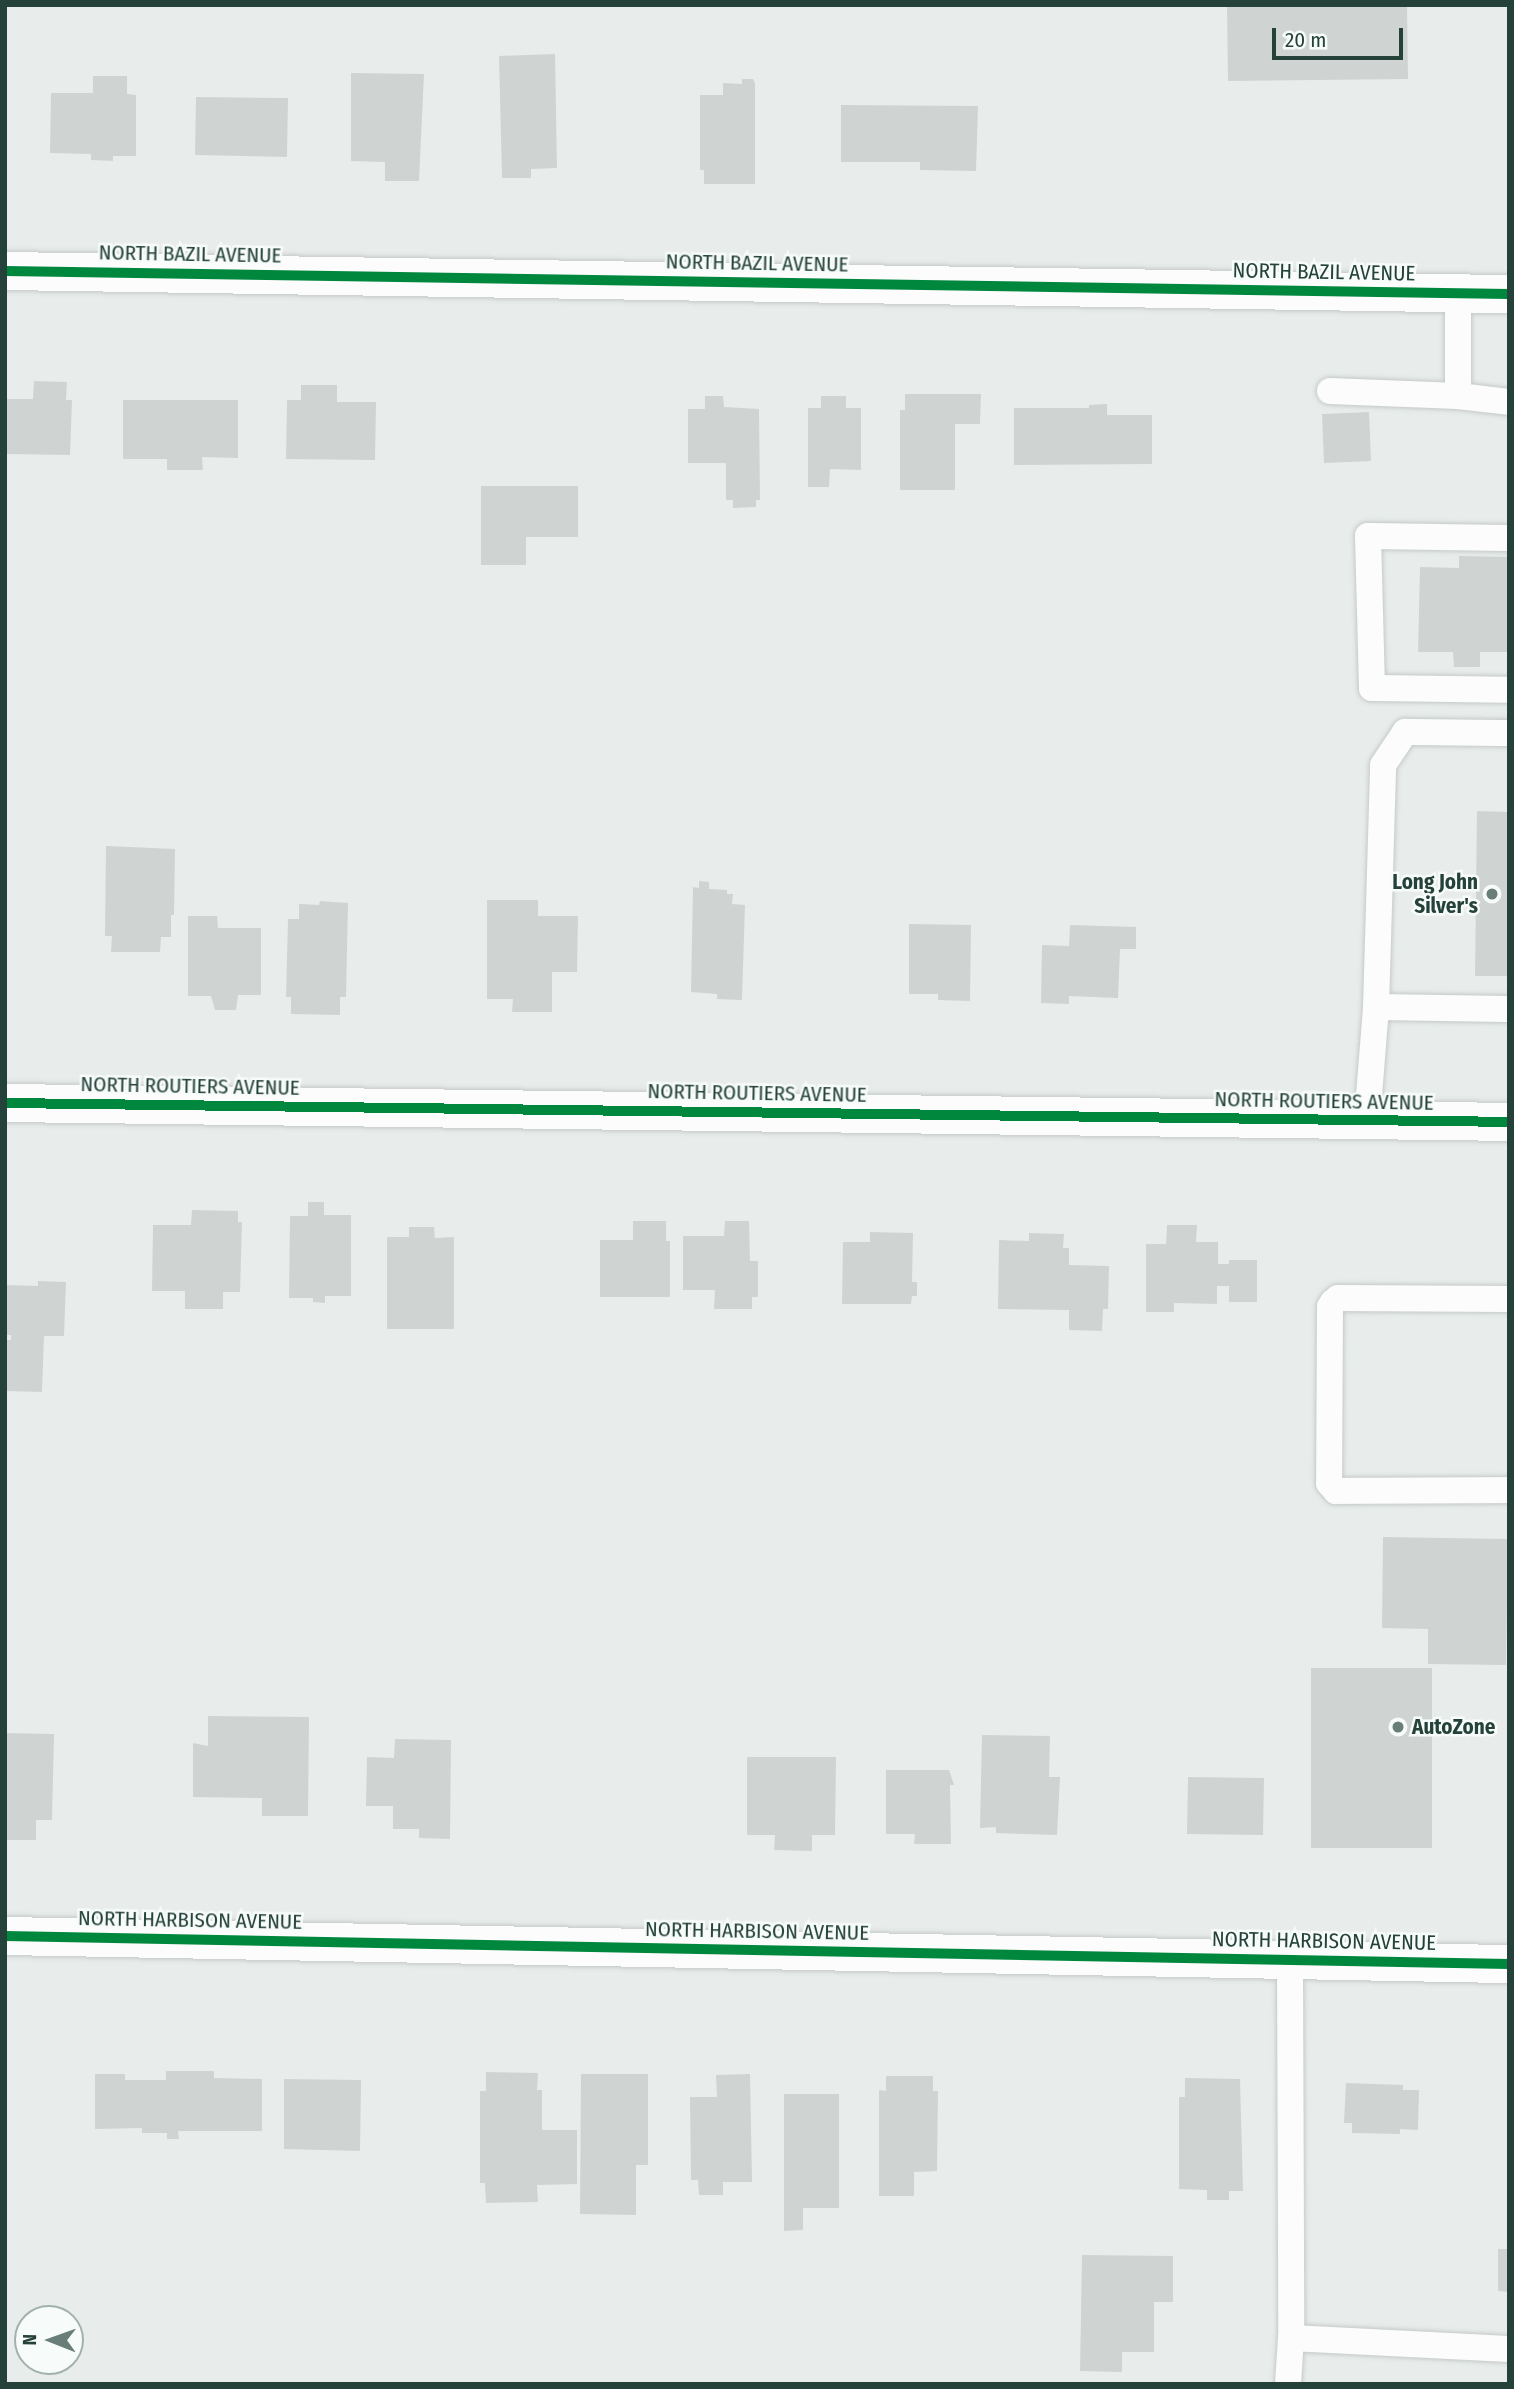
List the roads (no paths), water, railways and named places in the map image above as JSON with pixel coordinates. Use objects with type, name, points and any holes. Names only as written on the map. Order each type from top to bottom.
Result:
[{"type":"street","name":"NORTH BAZIL AVENUE","points":[[5,271],[1509,294]]},
{"type":"street","name":"NORTH ROUTIERS AVENUE","points":[[5,1103],[1509,1122]]},
{"type":"street","name":"NORTH HARBISON AVENUE","points":[[5,1936],[1509,1964]]},
{"type":"lane","points":[[1458,293],[1458,396]]},
{"type":"lane","points":[[1330,391],[1458,396],[1509,402]]},
{"type":"lane","points":[[1509,538],[1368,536],[1372,688],[1509,690]]},
{"type":"lane","points":[[1367,1121],[1376,1007],[1383,765],[1405,732],[1509,733]]},
{"type":"lane","points":[[1376,1007],[1509,1009]]},
{"type":"lane","points":[[1509,1299],[1338,1298],[1333,1302],[1330,1307],[1329,1483],[1336,1491],[1509,1490]]},
{"type":"lane","points":[[1288,2384],[1291,2338],[1290,1960]]},
{"type":"lane","points":[[1291,2338],[1509,2349]]},
{"type":"place","name":"Long John Silver's","points":[[1492,894]]},
{"type":"place","name":"AutoZone","points":[[1398,1727]]}]
